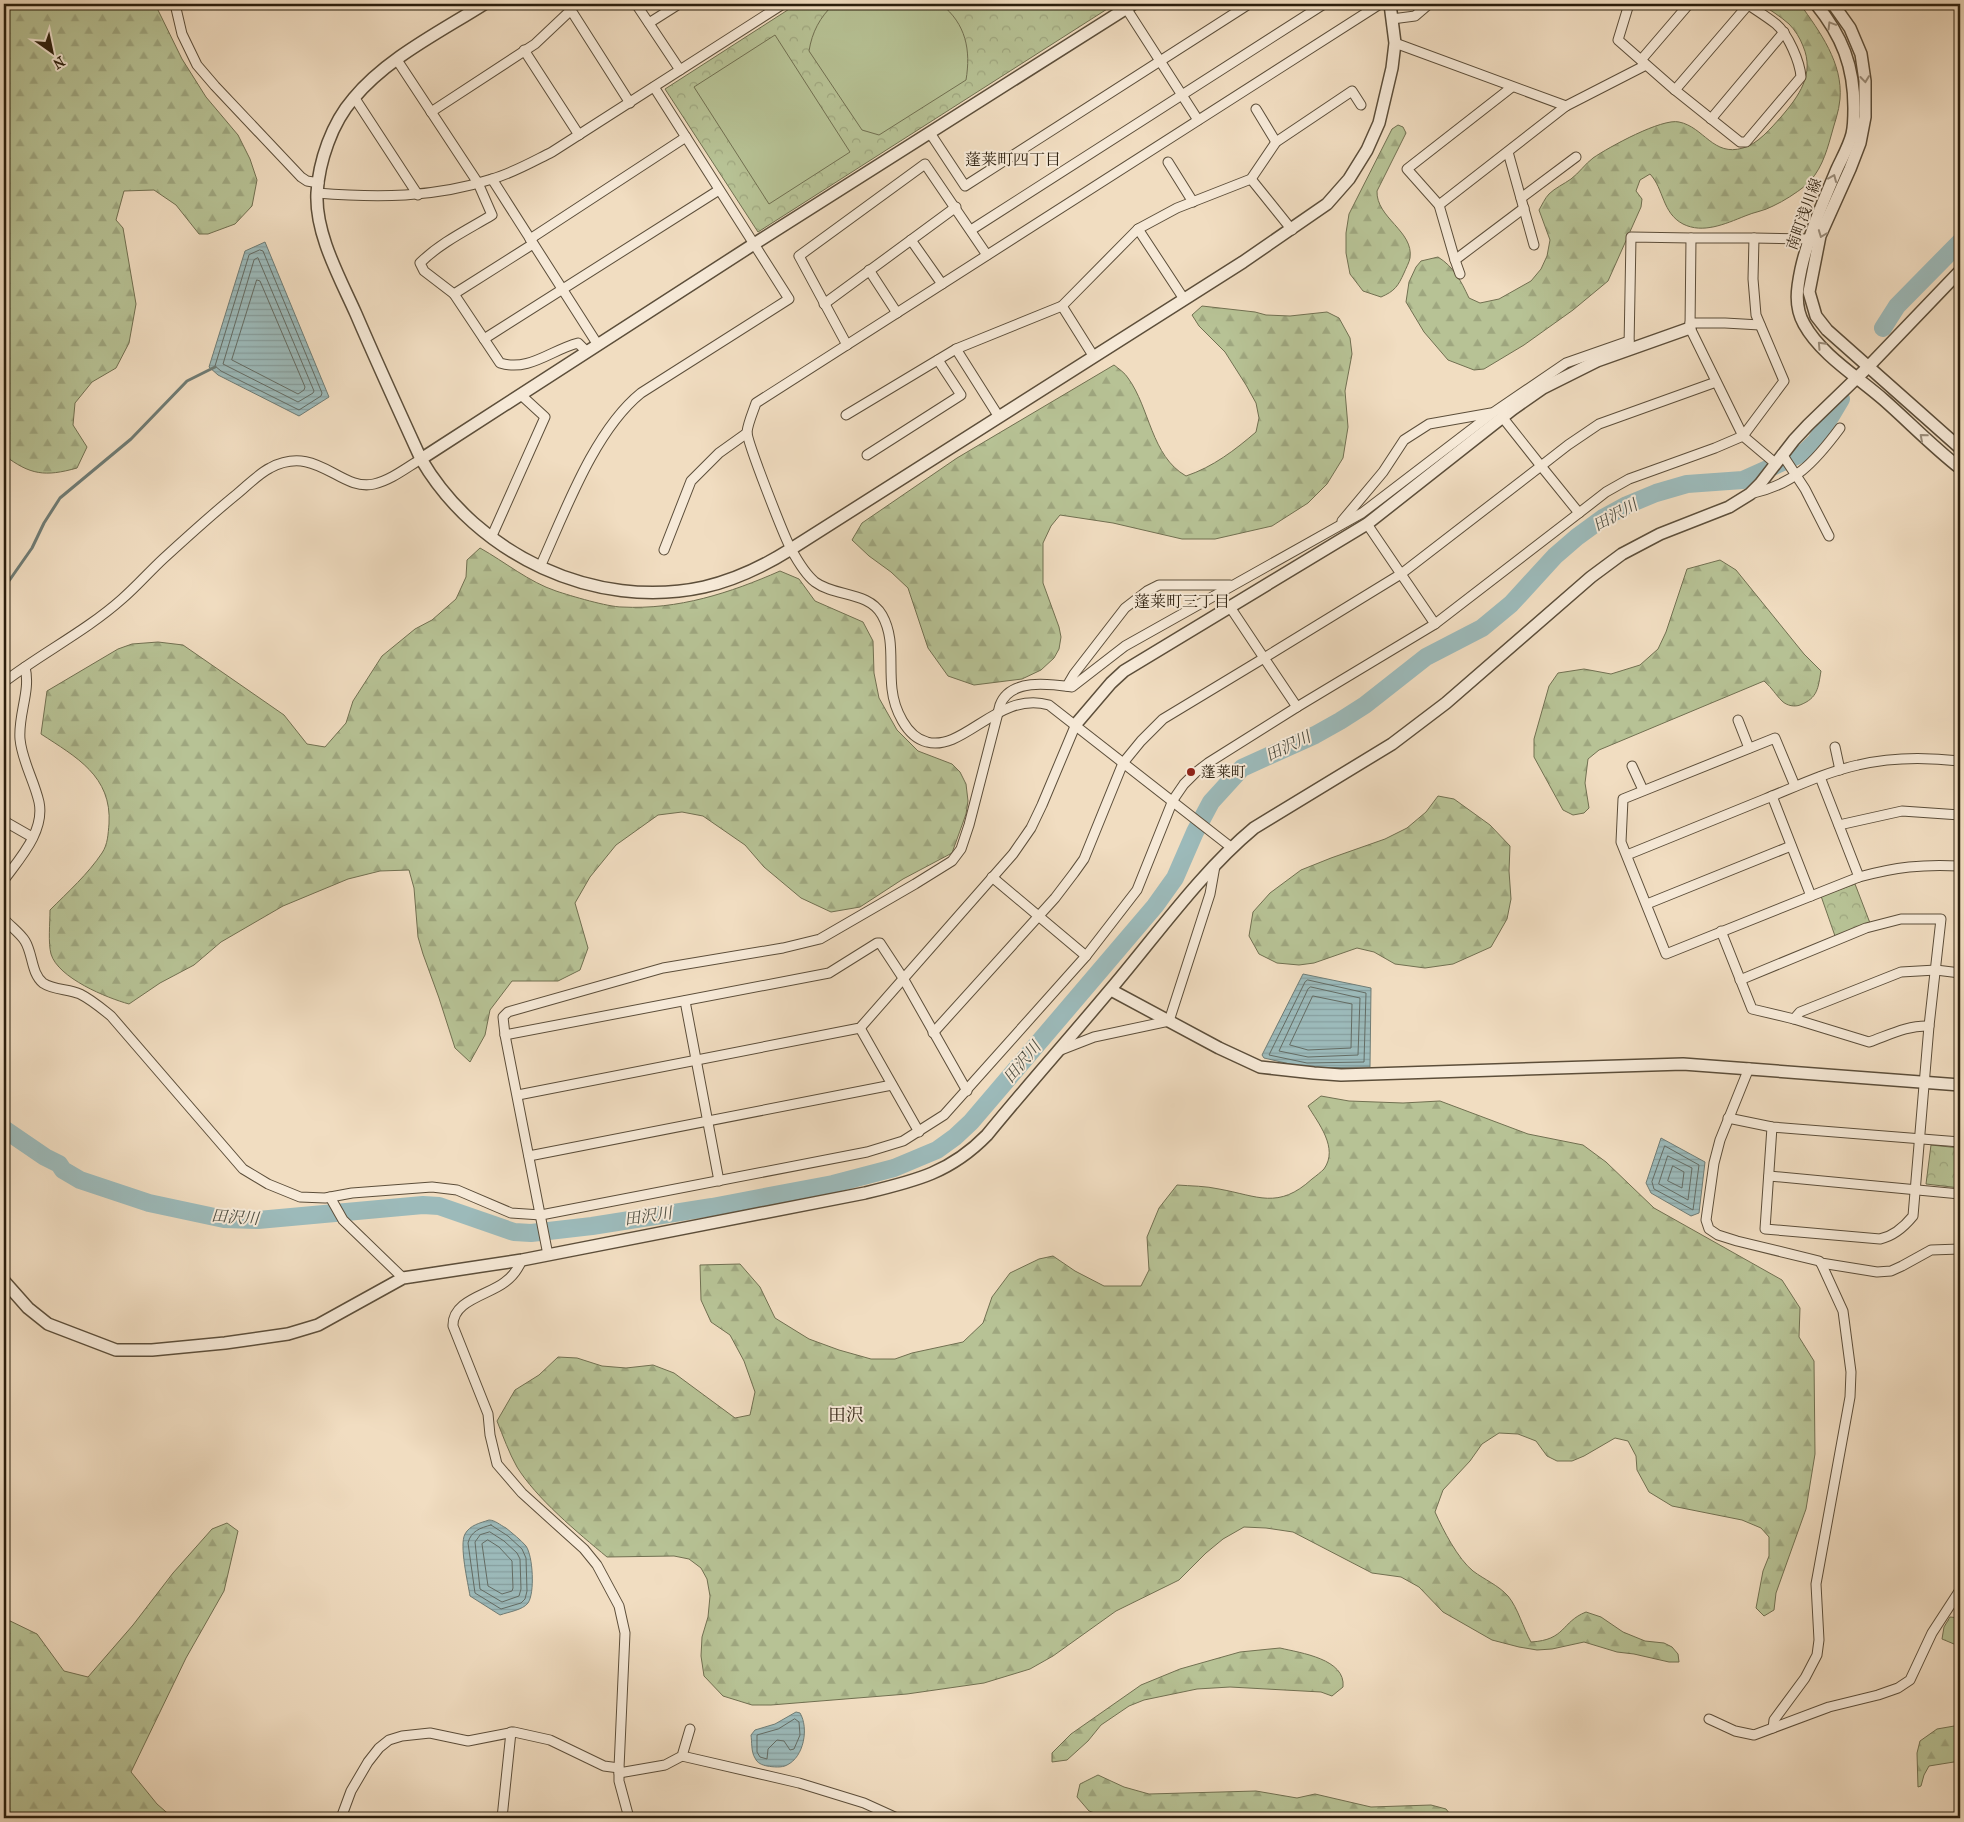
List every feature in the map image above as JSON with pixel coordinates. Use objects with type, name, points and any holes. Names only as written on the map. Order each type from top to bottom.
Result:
[{"type":"street","points":[[175,4],[182,34],[197,64],[215,86],[301,177],[318,188],[368,197],[418,195],[478,183],[515,171],[552,152],[783,4]]},
{"type":"street","points":[[484,4],[377,75],[354,97],[334,125],[318,188],[318,209],[327,248],[421,459],[436,482],[470,520],[491,538],[540,567],[580,582],[604,588],[644,593],[683,591],[721,582],[760,567],[1292,230],[1327,204],[1349,179],[1367,150],[1379,123],[1392,68],[1395,43],[1390,4]]},
{"type":"street","points":[[636,4],[680,70]]},
{"type":"street","points":[[649,23],[679,4]]},
{"type":"street","points":[[930,133],[965,186],[1249,4]]},
{"type":"street","points":[[971,230],[1324,4]]},
{"type":"street","points":[[1232,848],[1076,724],[1049,705],[1038,702],[1014,705],[945,742],[926,742],[917,738],[907,728],[898,714],[892,689],[891,648],[886,624],[880,612],[871,604],[853,595],[830,591],[815,582],[806,572],[791,549],[747,433],[756,403],[1380,4]]},
{"type":"street","points":[[1392,19],[1415,16],[1429,4]]},
{"type":"street","points":[[1629,4],[1618,40],[1675,90],[1740,142],[1746,142],[1801,77],[1800,68],[1784,32],[1776,24],[1747,4],[1675,90]]},
{"type":"street","points":[[1439,205],[1566,106],[1643,62],[1689,4]]},
{"type":"street","name":"南町浅川線","points":[[1816,4],[1828,19],[1849,61],[1854,86],[1854,112],[1852,134],[1808,239],[1796,291],[1798,306],[1804,324],[1819,343],[1960,468]]},
{"type":"street","name":"南町浅川線","points":[[1833,4],[1850,28],[1861,54],[1865,81],[1866,117],[1860,142],[1850,169],[1820,236],[1809,292],[1816,316],[1827,330],[1960,448]]},
{"type":"street","points":[[4,682],[96,620],[122,600],[210,516],[270,468],[293,461],[308,462],[356,483],[365,484],[374,484],[391,477],[1130,6],[1160,61],[1198,120]]},
{"type":"street","points":[[431,112],[546,34],[569,7],[630,103]]},
{"type":"street","points":[[1712,119],[1784,32]]},
{"type":"street","points":[[1395,43],[1566,106]]},
{"type":"street","points":[[524,50],[579,135]]},
{"type":"street","points":[[397,60],[478,183],[492,215],[441,246],[420,263],[424,271],[454,294],[500,363],[511,366],[533,362],[566,346],[578,343],[587,352]]},
{"type":"street","points":[[1460,274],[1439,205],[1407,169],[1512,87]]},
{"type":"street","points":[[540,567],[600,441],[618,415],[630,402],[641,393],[789,299],[654,88]]},
{"type":"street","points":[[846,415],[956,349],[1062,306],[1138,229],[1177,208],[1251,179],[1276,142],[1352,90],[1361,105]]},
{"type":"street","points":[[354,97],[418,195]]},
{"type":"street","points":[[1256,109],[1276,142]]},
{"type":"street","points":[[454,294],[686,137]]},
{"type":"street","points":[[1508,152],[1534,245]]},
{"type":"street","points":[[1521,198],[1576,157]]},
{"type":"street","points":[[1168,162],[1193,202]]},
{"type":"street","points":[[847,345],[799,256],[925,164],[987,255]]},
{"type":"street","points":[[492,179],[598,345]]},
{"type":"street","points":[[1251,179],[1292,230]]},
{"type":"street","points":[[484,339],[719,190]]},
{"type":"street","points":[[824,304],[956,207]]},
{"type":"street","points":[[1455,260],[1524,208]]},
{"type":"street","points":[[1138,229],[1184,299]]},
{"type":"street","points":[[1629,345],[1631,237],[1808,239]]},
{"type":"street","points":[[1691,238],[1690,325],[1716,382],[1743,436],[1779,459],[1797,476],[1829,536]]},
{"type":"street","points":[[4,919],[25,940],[31,953],[34,970],[40,980],[45,984],[64,989],[95,1002],[111,1016],[244,1169],[268,1184],[300,1197],[332,1201],[352,1193],[432,1187],[457,1190],[511,1213],[541,1215],[867,1152],[903,1141],[944,1115],[1086,956],[1137,890],[1173,800],[1194,772],[1435,624],[1606,492],[1629,479],[1743,436],[1784,381],[1756,315],[1752,254],[1754,238]]},
{"type":"street","points":[[911,240],[942,284]]},
{"type":"street","points":[[869,270],[897,313]]},
{"type":"street","points":[[4,1281],[28,1308],[48,1324],[98,1345],[116,1350],[130,1351],[225,1343],[288,1334],[318,1325],[403,1278],[548,1255],[858,1194],[911,1182],[932,1174],[971,1151],[987,1136],[1057,1051],[1111,990],[1167,920],[1232,848],[1254,828],[1384,749],[1413,729],[1493,663],[1591,577],[1622,554],[1660,534],[1728,508],[1750,494],[1808,425],[1868,367],[1960,271]]},
{"type":"street","points":[[1062,306],[1094,356]]},
{"type":"street","points":[[548,1255],[505,1035],[503,1017],[508,1012],[663,968],[820,940],[952,861],[961,849],[969,825],[1002,698],[1015,690],[1028,686],[1044,684],[1072,687],[1125,646],[1362,513],[1498,415],[1575,370],[1629,345],[1690,325],[1725,322],[1760,325]]},
{"type":"street","points":[[956,349],[999,417]]},
{"type":"street","points":[[867,455],[961,395],[938,360]]},
{"type":"street","points":[[934,1034],[1055,898],[1084,859],[1123,763],[1163,719],[1401,574],[1568,445],[1599,424],[1716,382]]},
{"type":"street","points":[[491,538],[546,417],[521,395]]},
{"type":"street","points":[[1498,415],[1579,513]]},
{"type":"street","points":[[518,1095],[860,1028],[1013,854],[1031,828],[1076,724],[1111,682],[1124,672],[1367,524],[1498,415]]},
{"type":"street","points":[[1339,525],[1383,472],[1404,440],[1429,424],[1498,415]]},
{"type":"street","points":[[1750,494],[1783,484],[1797,476],[1824,450],[1840,428]]},
{"type":"street","points":[[664,550],[691,481],[719,453],[747,433]]},
{"type":"street","points":[[1367,524],[1435,624]]},
{"type":"street","points":[[1067,686],[1074,674],[1125,608],[1147,591],[1159,585],[1232,585]]},
{"type":"street","points":[[1230,607],[1297,707]]},
{"type":"street","points":[[4,880],[32,837],[40,814],[38,801],[22,753],[20,739],[20,724],[28,677],[25,667]]},
{"type":"street","points":[[1738,720],[1749,748]]},
{"type":"street","points":[[1795,786],[1776,738],[1623,799],[1621,842],[1666,954],[1859,877],[1896,867],[1934,864],[1960,866]]},
{"type":"street","points":[[1835,747],[1840,770]]},
{"type":"street","points":[[1627,855],[1795,786],[1857,765],[1886,760],[1939,759],[1960,761]]},
{"type":"street","points":[[1632,766],[1644,790]]},
{"type":"street","points":[[1820,777],[1859,877]]},
{"type":"street","points":[[1772,796],[1811,896]]},
{"type":"street","points":[[1839,825],[1902,811],[1960,815]]},
{"type":"street","points":[[4,821],[32,837]]},
{"type":"street","points":[[1647,904],[1791,846]]},
{"type":"street","points":[[1169,1021],[1210,894],[1215,866]]},
{"type":"street","points":[[992,877],[1086,956]]},
{"type":"street","points":[[1740,980],[1866,928],[1902,919],[1941,919],[1929,1026],[1913,1216],[1889,1237],[1880,1239],[1765,1229],[1772,1127]]},
{"type":"street","points":[[1721,931],[1752,1009],[1794,1019],[1869,1042],[1892,1032],[1918,1025],[1929,1026]]},
{"type":"street","points":[[505,1035],[829,973],[877,942],[880,943],[903,978],[967,1091]]},
{"type":"street","points":[[1794,1019],[1800,1012],[1901,972],[1936,970],[1960,973]]},
{"type":"street","points":[[1111,990],[1219,1048],[1260,1067],[1341,1075],[1683,1064],[1960,1085]]},
{"type":"street","points":[[685,1002],[719,1181]]},
{"type":"street","points":[[1057,1051],[1094,1037],[1169,1021]]},
{"type":"street","points":[[860,1028],[919,1132]]},
{"type":"street","points":[[1749,1068],[1728,1118],[1714,1163],[1706,1220],[1709,1228],[1718,1235],[1736,1241],[1821,1263],[1877,1272],[1891,1271],[1931,1250],[1960,1249]]},
{"type":"street","points":[[529,1156],[892,1085]]},
{"type":"street","points":[[1728,1118],[1772,1127],[1960,1142]]},
{"type":"street","points":[[1769,1176],[1960,1194]]},
{"type":"street","points":[[332,1201],[343,1220],[403,1278]]},
{"type":"street","points":[[522,1260],[519,1268],[505,1282],[460,1309],[453,1320],[453,1326],[488,1414],[497,1464],[522,1493],[584,1549],[597,1565],[619,1606],[625,1633],[619,1770],[629,1818]]},
{"type":"street","points":[[1773,1728],[1774,1720],[1805,1678],[1817,1655],[1819,1640],[1816,1584],[1850,1397],[1851,1372],[1843,1311],[1821,1263]]},
{"type":"street","points":[[1709,1719],[1735,1731],[1754,1734],[1828,1707],[1878,1696],[1898,1688],[1910,1680],[1932,1633],[1960,1590]]},
{"type":"street","points":[[682,1756],[690,1729]]},
{"type":"street","points":[[502,1818],[511,1732]]},
{"type":"street","points":[[341,1818],[351,1791],[368,1762],[379,1748],[389,1740],[402,1736],[430,1733],[468,1741],[511,1732],[538,1736],[550,1740],[604,1766],[619,1770],[665,1765],[682,1756],[799,1783],[864,1803],[897,1818]]},
{"type":"green space","points":[[4,4],[155,4],[182,59],[206,97],[238,135],[250,159],[257,180],[252,206],[235,224],[208,234],[199,234],[176,205],[154,190],[124,191],[116,220],[123,228],[136,304],[129,343],[116,368],[92,382],[75,403],[73,425],[87,447],[77,468],[56,473],[30,470],[13,462],[4,455]]},
{"type":"green space","points":[[797,4],[1115,4],[758,232],[665,89]]},
{"type":"green space","points":[[834,4],[941,4],[956,20],[965,38],[968,58],[966,80],[879,135],[862,130],[809,51],[817,25]]},
{"type":"green space","points":[[1761,4],[1800,4],[1829,48],[1838,73],[1840,99],[1838,113],[1825,156],[1810,181],[1794,194],[1770,208],[1722,225],[1698,228],[1683,224],[1671,214],[1655,180],[1650,174],[1640,180],[1636,191],[1642,199],[1641,207],[1608,281],[1573,310],[1524,345],[1484,369],[1474,370],[1448,360],[1424,332],[1406,302],[1409,282],[1421,261],[1438,257],[1444,261],[1456,275],[1469,298],[1480,303],[1499,299],[1531,281],[1541,269],[1547,256],[1550,240],[1539,210],[1549,194],[1574,177],[1593,158],[1636,134],[1671,122],[1688,125],[1716,145],[1733,150],[1749,146],[1769,131],[1799,93],[1806,75],[1807,66],[1803,46],[1795,31],[1782,18]]},
{"type":"green space","points":[[775,35],[850,152],[769,204],[694,87]]},
{"type":"green space","points":[[1398,125],[1403,127],[1406,133],[1377,191],[1378,201],[1382,209],[1401,232],[1410,248],[1410,258],[1398,285],[1390,293],[1381,297],[1363,291],[1350,274],[1346,253],[1346,233],[1349,214],[1392,129]]},
{"type":"green space","points":[[1202,306],[1266,315],[1290,316],[1327,312],[1339,318],[1350,338],[1352,354],[1345,391],[1348,427],[1343,458],[1327,484],[1308,503],[1272,526],[1215,539],[1182,539],[1113,523],[1060,515],[1051,526],[1043,543],[1043,583],[1061,637],[1059,649],[1054,658],[1041,670],[1022,679],[974,685],[948,676],[928,648],[908,588],[852,540],[862,523],[957,458],[1114,365],[1125,374],[1135,390],[1158,444],[1174,467],[1186,476],[1205,468],[1223,457],[1256,432],[1259,418],[1256,403],[1225,352],[1199,326],[1192,315]]},
{"type":"green space","points":[[480,548],[546,587],[616,607],[663,606],[683,603],[723,593],[780,571],[799,579],[815,601],[863,622],[873,641],[874,673],[879,698],[897,730],[918,751],[952,764],[960,772],[966,784],[968,801],[966,814],[952,853],[903,879],[860,907],[831,912],[801,898],[764,867],[745,845],[703,816],[682,812],[658,815],[616,845],[590,877],[575,903],[588,948],[580,970],[558,981],[512,981],[490,1010],[485,1035],[470,1062],[455,1048],[423,954],[418,937],[414,888],[409,870],[380,871],[348,879],[283,906],[221,942],[194,965],[160,983],[129,1004],[84,986],[55,963],[51,954],[49,939],[50,910],[84,876],[104,850],[107,843],[109,824],[105,793],[98,780],[79,760],[41,734],[47,691],[118,649],[132,644],[158,642],[183,645],[284,715],[307,744],[325,747],[346,723],[353,701],[382,656],[415,629],[432,620],[456,599],[466,577],[467,560]]},
{"type":"green space","points":[[1720,560],[1736,570],[1804,654],[1821,671],[1814,696],[1800,705],[1789,705],[1784,703],[1764,681],[1599,750],[1588,759],[1585,783],[1589,808],[1584,813],[1573,815],[1563,810],[1534,757],[1534,739],[1549,686],[1558,673],[1584,669],[1611,674],[1640,665],[1658,649],[1666,632],[1687,569]]},
{"type":"green space","points":[[1438,796],[1454,799],[1490,825],[1510,846],[1511,899],[1507,919],[1491,947],[1453,964],[1425,968],[1395,964],[1374,952],[1357,948],[1314,963],[1299,965],[1277,963],[1259,954],[1249,936],[1253,912],[1270,893],[1301,870],[1385,839],[1407,828],[1426,812]]},
{"type":"green space","points":[[1855,884],[1870,923],[1835,936],[1821,896]]},
{"type":"green space","points":[[1321,1096],[1349,1101],[1403,1103],[1440,1101],[1528,1134],[1583,1145],[1606,1162],[1654,1208],[1782,1280],[1800,1308],[1799,1337],[1814,1361],[1815,1454],[1806,1509],[1776,1593],[1774,1610],[1764,1616],[1756,1608],[1763,1571],[1769,1556],[1769,1537],[1761,1528],[1742,1520],[1672,1506],[1649,1492],[1637,1470],[1636,1456],[1628,1441],[1615,1438],[1572,1461],[1557,1461],[1547,1456],[1536,1441],[1518,1434],[1499,1433],[1482,1444],[1470,1461],[1443,1490],[1435,1512],[1456,1552],[1467,1566],[1508,1596],[1515,1606],[1531,1642],[1551,1638],[1578,1616],[1586,1612],[1601,1617],[1623,1632],[1645,1641],[1664,1643],[1672,1647],[1678,1654],[1679,1662],[1669,1662],[1617,1652],[1584,1642],[1552,1649],[1537,1650],[1492,1640],[1443,1612],[1419,1587],[1401,1577],[1372,1573],[1293,1532],[1244,1527],[1223,1539],[1179,1580],[1116,1611],[1053,1656],[1030,1669],[984,1683],[907,1694],[752,1705],[723,1696],[704,1676],[701,1656],[702,1637],[708,1617],[710,1596],[707,1579],[701,1568],[689,1559],[674,1556],[607,1557],[558,1515],[535,1491],[517,1467],[509,1450],[497,1421],[515,1390],[539,1375],[558,1357],[577,1358],[602,1366],[626,1368],[653,1365],[674,1373],[735,1418],[750,1415],[755,1392],[744,1361],[730,1335],[711,1322],[701,1300],[700,1265],[740,1264],[760,1287],[775,1318],[809,1339],[871,1359],[895,1359],[912,1353],[963,1342],[983,1323],[992,1297],[1010,1273],[1039,1259],[1053,1256],[1075,1271],[1104,1286],[1141,1286],[1149,1270],[1147,1237],[1159,1208],[1177,1185],[1214,1188],[1257,1197],[1278,1198],[1300,1189],[1324,1169],[1328,1161],[1328,1144],[1308,1106]]},
{"type":"green space","points":[[1931,1145],[1960,1148],[1960,1188],[1926,1184]]},
{"type":"green space","points":[[227,1523],[238,1531],[224,1591],[186,1658],[131,1772],[157,1804],[173,1818],[4,1818],[4,1618],[37,1634],[64,1671],[88,1677],[133,1625],[173,1573],[212,1529]]},
{"type":"green space","points":[[1950,1617],[1960,1618],[1960,1645],[1942,1639],[1944,1627]]},
{"type":"green space","points":[[1280,1648],[1310,1655],[1330,1664],[1342,1677],[1343,1687],[1332,1696],[1321,1692],[1230,1687],[1197,1689],[1144,1700],[1129,1706],[1101,1725],[1088,1741],[1067,1760],[1052,1762],[1052,1753],[1071,1734],[1141,1685],[1180,1669],[1240,1652]]},
{"type":"green space","points":[[1960,1725],[1960,1761],[1929,1766],[1921,1786],[1918,1787],[1917,1753],[1920,1741],[1937,1729]]},
{"type":"green space","points":[[1098,1775],[1124,1787],[1149,1794],[1256,1791],[1297,1798],[1315,1794],[1371,1807],[1431,1805],[1446,1809],[1453,1818],[1108,1818],[1089,1811],[1077,1797],[1080,1784]]},
{"type":"water","points":[[265,242],[329,397],[299,416],[218,375],[209,367],[245,251]]},
{"type":"water","points":[[1303,974],[1371,988],[1370,1067],[1307,1068],[1264,1058],[1262,1055]]},
{"type":"water","points":[[1661,1138],[1705,1162],[1699,1213],[1691,1216],[1651,1193],[1646,1183]]},
{"type":"water","points":[[489,1520],[506,1528],[526,1546],[532,1566],[532,1591],[528,1603],[519,1609],[500,1615],[470,1596],[463,1555],[463,1539],[467,1531]]},
{"type":"water","points":[[796,1712],[800,1713],[804,1726],[803,1742],[797,1756],[783,1767],[767,1766],[758,1762],[753,1753],[751,1735],[755,1730],[775,1724]]},
{"type":"waterway","name":"田沢川","points":[[1883,328],[1897,306],[1960,242]]},
{"type":"waterway","points":[[4,588],[32,548],[44,523],[60,498],[131,439],[187,381],[215,367]]},
{"type":"waterway","name":"田沢川","points":[[4,1129],[45,1157],[59,1164],[63,1170],[80,1180],[149,1203],[224,1219],[258,1220],[423,1205],[439,1206],[514,1232],[531,1233],[592,1226],[712,1207],[833,1184],[894,1168],[937,1150],[971,1122],[1155,906],[1175,878],[1195,832],[1211,802],[1242,768],[1315,735],[1340,721],[1365,705],[1426,657],[1482,628],[1511,604],[1555,556],[1603,518],[1627,505],[1656,493],[1687,484],[1743,480],[1805,452],[1816,441],[1841,399]]},
{"type":"place","name":"蓬莱町","points":[[1191,772]]},
{"type":"district","name":"蓬莱町四丁目","points":[[1013,159]]},
{"type":"district","name":"蓬莱町三丁目","points":[[1182,601]]},
{"type":"district","name":"田沢","points":[[846,1415]]}]
